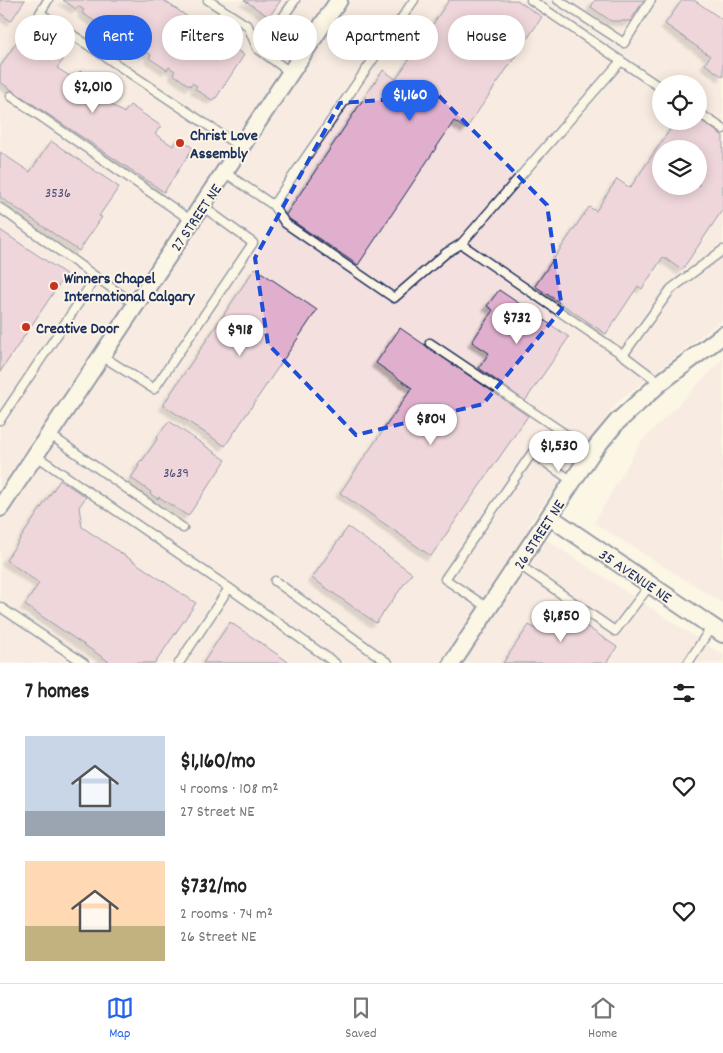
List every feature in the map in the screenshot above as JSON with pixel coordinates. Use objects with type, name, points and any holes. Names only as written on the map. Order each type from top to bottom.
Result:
[{"type":"street","name":"27 STREET NE","points":[[0,508],[339,0]]},
{"type":"street","name":"26 STREET NE","points":[[452,663],[592,452],[617,422],[660,383],[723,335]]},
{"type":"street","name":"35 AVENUE NE","points":[[550,517],[718,630]]},
{"type":"lane","points":[[48,0],[40,13],[240,147]]},
{"type":"lane","points":[[208,0],[248,26],[253,38]]},
{"type":"lane","points":[[284,15],[295,0]]},
{"type":"lane","points":[[273,205],[414,0]]},
{"type":"lane","points":[[531,0],[652,82]]},
{"type":"lane","points":[[558,0],[624,43],[651,0]]},
{"type":"lane","points":[[273,60],[291,73]]},
{"type":"lane","points":[[224,172],[273,205],[285,223],[394,298],[446,253],[462,244],[621,60]]},
{"type":"lane","points":[[11,96],[192,221]]},
{"type":"lane","points":[[707,118],[723,129]]},
{"type":"lane","points":[[102,356],[154,389],[253,243],[202,206]]},
{"type":"lane","points":[[0,208],[136,305]]},
{"type":"lane","points":[[462,244],[623,355],[660,383]]},
{"type":"lane","points":[[623,355],[672,289],[723,250]]},
{"type":"lane","points":[[0,420],[96,277]]},
{"type":"lane","points":[[430,343],[592,452]]},
{"type":"lane","points":[[49,434],[183,528]]},
{"type":"lane","points":[[488,608],[445,579],[532,453],[572,481]]},
{"type":"lane","points":[[36,455],[335,663]]},
{"type":"lane","points":[[518,564],[615,631],[650,585]]},
{"type":"lane","points":[[275,581],[388,663]]},
{"type":"lane","points":[[179,663],[229,588]]},
{"type":"lane","points":[[0,607],[84,663]]},
{"type":"lane","points":[[688,663],[718,630]]},
{"type":"highlighted area","points":[[439,96],[547,205],[562,309],[483,404],[356,435],[268,344],[255,258],[340,103]]},
{"type":"shaded area","points":[[0,0],[723,0],[723,319],[617,403],[527,527],[723,655],[723,663],[0,663]]},
{"type":"shaded area","points":[[723,359],[723,603],[594,523],[640,443]]},
{"type":"building","points":[[0,0],[25,0],[11,21],[0,13]]},
{"type":"building","points":[[63,0],[163,0],[185,15],[162,15],[162,60],[241,60],[216,98],[212,100],[195,89],[197,86],[192,83],[190,86],[173,74],[175,71],[169,67],[167,70],[152,60],[152,15],[85,15],[82,13],[84,10],[78,6],[76,9]]},
{"type":"building","points":[[244,0],[281,0],[270,15],[266,15]]},
{"type":"building","points":[[449,0],[517,0],[542,17],[525,42],[525,15],[448,15],[448,60],[513,60],[466,129],[454,121],[358,265],[285,216],[383,70],[396,79],[409,60],[438,60],[438,16]]},
{"type":"building","points":[[595,0],[644,0],[630,21],[611,21],[591,7]]},
{"type":"building","points":[[682,0],[694,0],[723,20],[723,77],[705,64],[710,56],[665,24]]},
{"type":"building","points":[[15,44],[15,60],[63,60],[57,68],[76,80],[80,71],[112,92],[106,101],[124,113],[130,105],[161,126],[155,134],[173,146],[178,138],[193,148],[164,192],[0,82],[0,67]]},
{"type":"building","points":[[707,125],[723,136],[723,209],[682,270],[663,257],[642,289],[638,286],[606,334],[535,286],[589,207],[596,211],[617,179],[630,188],[652,156],[652,195],[707,195],[707,140],[663,140],[670,130],[707,130]]},
{"type":"building","points":[[51,141],[119,187],[99,216],[102,217],[79,251],[0,197],[0,152],[30,172]]},
{"type":"building","points":[[0,230],[66,274],[0,372]]},
{"type":"building","points":[[255,268],[317,310],[225,446],[163,405]]},
{"type":"building","points":[[499,290],[569,337],[525,401],[479,368],[489,353],[472,342],[493,310],[487,306]]},
{"type":"building","points":[[400,328],[528,416],[431,556],[340,493],[412,388],[376,363]]},
{"type":"building","points":[[169,421],[226,460],[188,516],[159,497],[158,499],[150,494],[151,492],[131,478],[139,466],[137,465],[142,461]]},
{"type":"building","points":[[60,480],[86,497],[79,507],[82,527],[196,603],[155,663],[111,663],[25,605],[39,583],[6,560]]},
{"type":"building","points":[[348,527],[412,573],[376,623],[312,578]]},
{"type":"building","points":[[555,605],[617,647],[606,663],[503,663],[529,625],[538,630]]},
{"type":"building","points":[[230,622],[290,663],[203,663]]},
{"type":"place","name":"Christ Love Assembly","points":[[180,143]]},
{"type":"place","name":"Winners Chapel International Calgary","points":[[54,286]]},
{"type":"place","name":"Creative Door","points":[[26,327]]}]
